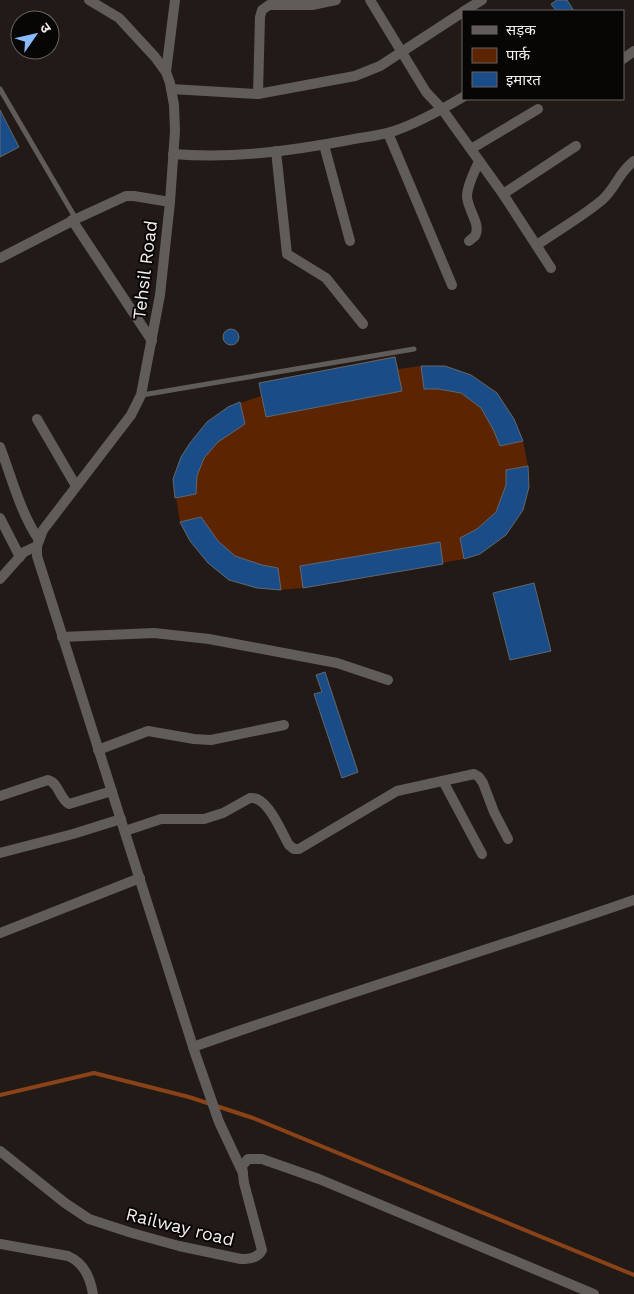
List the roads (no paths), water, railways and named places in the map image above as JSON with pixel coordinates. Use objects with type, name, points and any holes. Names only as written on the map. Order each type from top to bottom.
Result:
[{"type":"street","name":"Tehsil Road","points":[[38,543],[43,530],[131,415],[141,395],[160,295],[170,202],[175,131],[174,105],[166,72],[143,42],[119,18],[89,0]]},
{"type":"street","points":[[166,72],[174,0]]},
{"type":"street","points":[[258,94],[260,17],[262,10],[269,4],[312,5],[336,0]]},
{"type":"street","points":[[466,10],[482,0]]},
{"type":"street","points":[[373,1],[426,92],[442,109],[503,194],[551,268]]},
{"type":"street","points":[[171,89],[258,94],[355,76],[380,66],[462,13]]},
{"type":"street","points":[[173,154],[222,156],[276,151],[324,145],[388,133],[442,109],[462,98]]},
{"type":"street","points":[[471,149],[538,109]]},
{"type":"street","points":[[388,133],[452,285]]},
{"type":"street","points":[[324,145],[350,241]]},
{"type":"street","points":[[503,194],[576,146]]},
{"type":"street","points":[[276,151],[286,254],[326,278],[363,324]]},
{"type":"street","points":[[469,241],[475,236],[477,229],[468,206],[467,195],[479,161]]},
{"type":"street","points":[[537,245],[602,200],[614,186],[620,173],[634,161]]},
{"type":"street","points":[[0,258],[126,196],[170,202]]},
{"type":"street","points":[[74,220],[152,341]]},
{"type":"street","points":[[37,419],[76,486]]},
{"type":"street","points":[[0,447],[21,506],[38,543],[39,564],[194,1050],[219,1122],[242,1173]]},
{"type":"street","points":[[0,518],[20,557]]},
{"type":"street","points":[[0,579],[24,552],[38,543]]},
{"type":"street","points":[[62,637],[154,633],[209,639],[337,663],[388,680]]},
{"type":"street","points":[[98,750],[148,731],[211,740],[284,725]]},
{"type":"street","points":[[124,831],[161,819],[204,819],[223,813],[250,798],[256,798],[268,807],[289,845],[299,848],[387,796],[409,788],[474,774],[479,777],[508,839]]},
{"type":"street","points":[[0,796],[48,780],[54,783],[63,799],[69,804],[112,791]]},
{"type":"street","points":[[443,781],[482,854]]},
{"type":"street","points":[[0,853],[121,820]]},
{"type":"street","points":[[0,933],[140,878]]},
{"type":"street","points":[[194,1050],[279,1016],[533,935],[634,900]]},
{"type":"street","name":"Railway road","points":[[0,1151],[66,1203],[89,1218],[132,1233],[179,1246],[249,1259],[262,1250],[242,1173]]},
{"type":"street","points":[[242,1173],[242,1166],[248,1159],[262,1159],[319,1179],[594,1294]]},
{"type":"street","points":[[0,1244],[68,1256],[75,1259],[85,1270],[93,1294]]},
{"type":"lane","points":[[0,90],[74,220]]},
{"type":"lane","points":[[141,395],[414,349]]},
{"type":"waterway","points":[[0,1095],[94,1073],[189,1097],[253,1118],[634,1275]]}]
